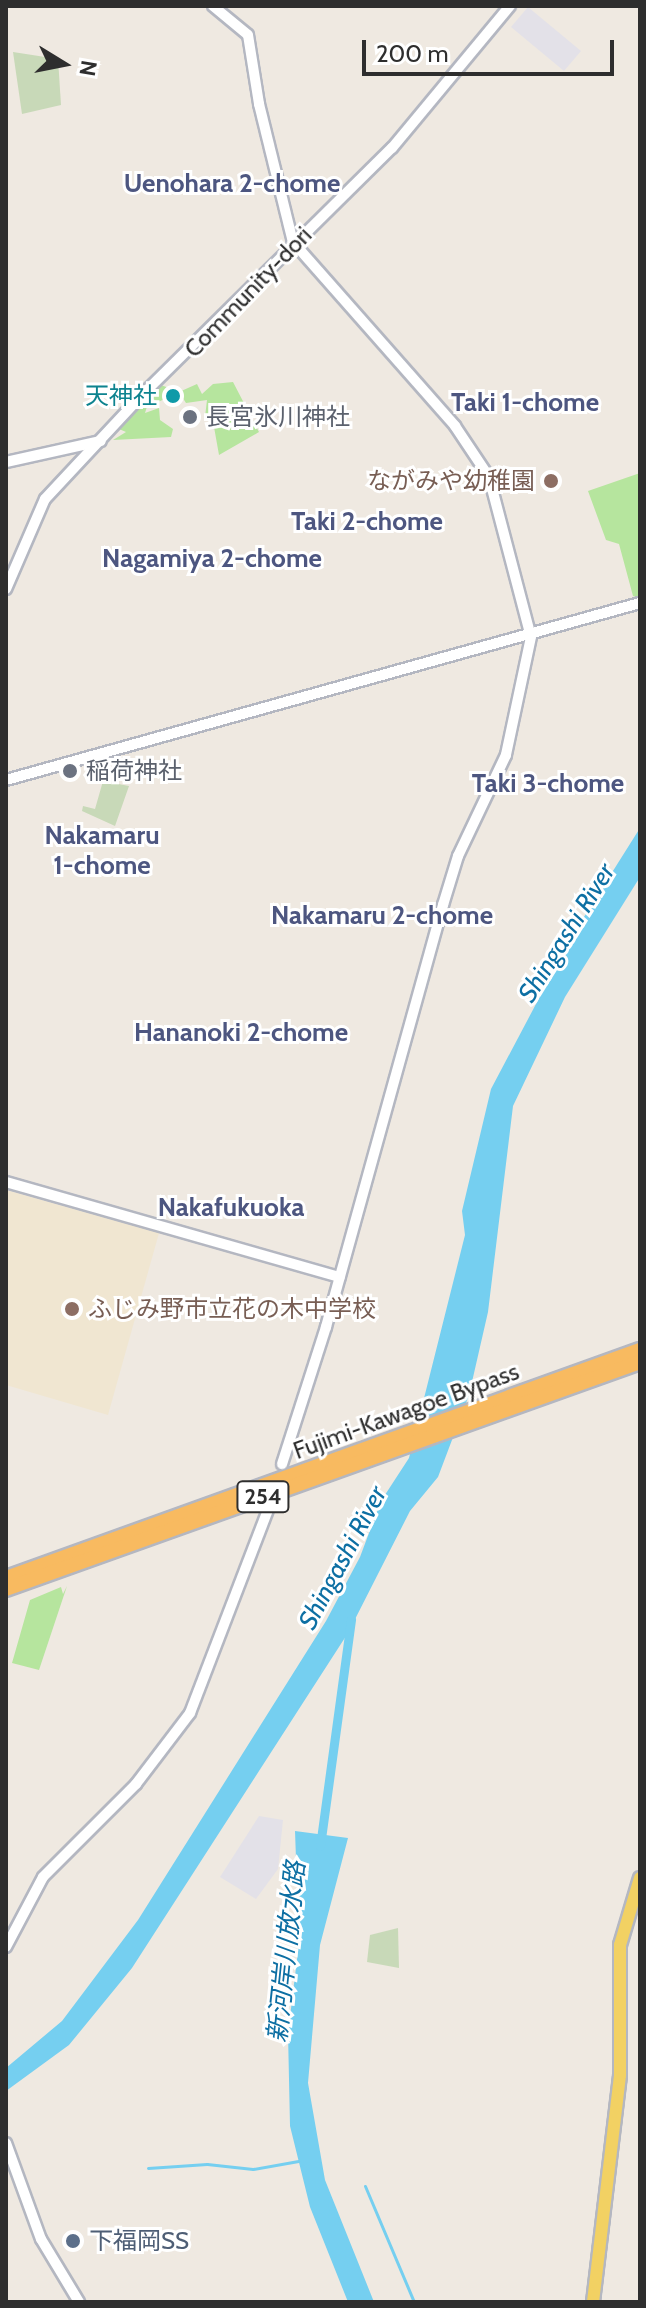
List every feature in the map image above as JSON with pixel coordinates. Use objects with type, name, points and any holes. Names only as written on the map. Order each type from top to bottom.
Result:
[{"type":"highway","name":"Fujimi-Kawagoe Bypass","points":[[6,1589],[494,1408],[640,1350]]},
{"type":"highway","name":"Fujimi-Kawagoe Bypass","points":[[494,1408],[640,1362]]},
{"type":"highway","name":"Fujimi-Kawagoe Bypass","points":[[6,1578],[195,1510],[384,1448]]},
{"type":"highway","name":"254","points":[[6,1569],[195,1510]]},
{"type":"highway","name":"254","points":[[6,1598],[143,1540]]},
{"type":"main road","points":[[593,2302],[620,2075],[620,1945],[640,1878]]},
{"type":"street","points":[[213,6],[248,35],[259,104],[295,244],[455,426],[489,477],[531,637],[506,755],[458,856],[340,1277],[282,1464]]},
{"type":"street","name":"Community-dori","points":[[6,589],[45,499],[392,148],[510,6]]},
{"type":"street","points":[[6,462],[101,441]]},
{"type":"street","points":[[6,780],[531,637],[640,603]]},
{"type":"street","points":[[6,1182],[340,1277]]},
{"type":"street","points":[[6,1947],[43,1877],[136,1784],[190,1713],[268,1510]]},
{"type":"street","points":[[6,2143],[41,2239],[79,2302]]},
{"type":"shaded area","points":[[528,7],[581,51],[564,71],[511,27]]},
{"type":"shaded area","name":"ふじみ野市立花の木中学校","points":[[6,1190],[159,1233],[108,1415],[6,1385]]},
{"type":"shaded area","points":[[259,1816],[283,1820],[278,1869],[256,1899],[220,1877]]},
{"type":"green space","points":[[13,52],[58,59],[61,105],[22,114]]},
{"type":"green space","points":[[233,382],[259,432],[219,455],[214,427],[205,417],[207,400],[186,403],[179,392],[197,384],[202,394],[213,384]]},
{"type":"green space","points":[[158,384],[169,388],[169,397],[158,402],[150,397],[145,413],[159,408],[160,420],[173,429],[171,437],[113,440],[126,432],[119,429],[121,424]]},
{"type":"green space","points":[[640,473],[638,598],[633,596],[619,544],[606,540],[588,491]]},
{"type":"green space","points":[[103,781],[129,786],[115,826],[82,811],[83,806],[95,809]]},
{"type":"green space","points":[[67,1586],[39,1670],[12,1663],[30,1600],[61,1587],[63,1594]]},
{"type":"green space","points":[[398,1928],[399,1968],[367,1962],[370,1935]]},
{"type":"water","points":[[640,828],[640,877],[565,997],[513,1106],[488,1312],[469,1395],[438,1477],[410,1511],[348,1633],[132,1968],[69,2045],[6,2091],[6,2068],[62,2021],[138,1920],[326,1621],[360,1557],[381,1501],[409,1458],[465,1235],[462,1211],[491,1089],[572,936]]},
{"type":"water","points":[[295,1831],[348,1838],[320,1945],[308,2083],[325,2180],[374,2302],[348,2302],[310,2207],[290,2126],[288,2033],[299,1943]]},
{"type":"waterway","name":"新河岸川放水路","points":[[320,1846],[351,1619]]},
{"type":"waterway","points":[[148,2168],[207,2164],[253,2169],[298,2161]]},
{"type":"waterway","points":[[365,2186],[414,2302]]},
{"type":"place","name":"天神社","points":[[173,396]]},
{"type":"place","name":"長宮氷川神社","points":[[190,417]]},
{"type":"place","name":"ながみや幼稚園","points":[[551,481]]},
{"type":"place","name":"稲荷神社","points":[[70,771]]},
{"type":"place","name":"ふじみ野市立花の木中学校","points":[[72,1309]]},
{"type":"place","name":"下福岡SS","points":[[73,2241]]},
{"type":"district","name":"Uenohara 2-chome","points":[[232,184]]},
{"type":"district","name":"Taki 1-chome","points":[[525,403]]},
{"type":"district","name":"Taki 2-chome","points":[[367,522]]},
{"type":"district","name":"Nagamiya 2-chome","points":[[212,559]]},
{"type":"district","name":"Taki 3-chome","points":[[548,784]]},
{"type":"district","name":"Nakamaru 1-chome","points":[[102,851]]},
{"type":"district","name":"Nakamaru 2-chome","points":[[382,916]]},
{"type":"district","name":"Hananoki 2-chome","points":[[241,1033]]},
{"type":"district","name":"Nakafukuoka","points":[[231,1208]]},
{"type":"water label","name":"Shingashi River","points":[[567,933]]},
{"type":"water label","name":"Shingashi River","points":[[343,1558]]}]
